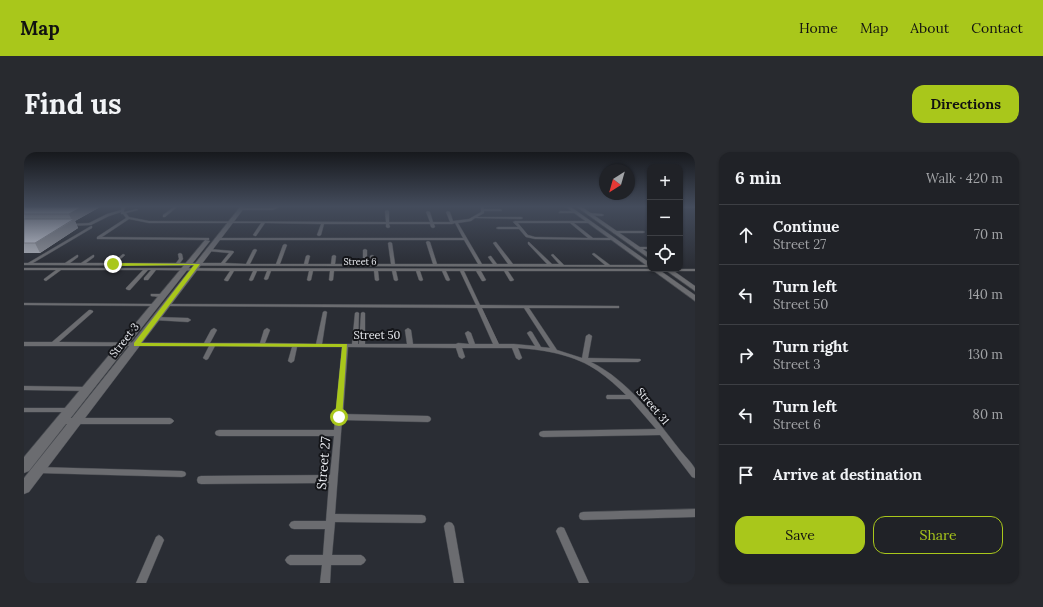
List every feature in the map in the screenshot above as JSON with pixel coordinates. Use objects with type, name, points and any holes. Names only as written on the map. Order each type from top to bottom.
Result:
[{"type":"street","name":"Street 3","points":[[24,488],[167,305],[188,266],[219,243],[225,227]]},
{"type":"street","points":[[594,227],[647,264]]},
{"type":"street","points":[[608,228],[647,255]]},
{"type":"street","name":"Street 3","points":[[24,468],[188,266],[219,243]]},
{"type":"street","points":[[659,272],[695,299]]},
{"type":"street","points":[[670,272],[695,289]]},
{"type":"lane","points":[[29,264],[91,227]]},
{"type":"lane","points":[[114,227],[98,238],[219,243],[465,239]]},
{"type":"lane","points":[[255,235],[260,227]]},
{"type":"lane","points":[[319,236],[322,227]]},
{"type":"lane","points":[[456,227],[465,239],[480,265]]},
{"type":"lane","points":[[577,227],[592,239]]},
{"type":"lane","points":[[498,228],[520,228],[527,236],[535,238],[610,239]]},
{"type":"lane","points":[[608,228],[624,228]]},
{"type":"lane","points":[[614,232],[643,232]]},
{"type":"lane","points":[[428,242],[436,265]]},
{"type":"lane","points":[[219,243],[232,253],[223,264]]},
{"type":"lane","points":[[390,243],[393,264]]},
{"type":"lane","points":[[495,243],[511,265]]},
{"type":"lane","points":[[529,243],[550,265]]},
{"type":"lane","points":[[278,264],[285,245]]},
{"type":"lane","points":[[637,248],[647,248]]},
{"type":"lane","points":[[248,264],[255,250]]},
{"type":"lane","points":[[365,250],[365,264]]},
{"type":"lane","points":[[180,254],[180,259],[188,266]]},
{"type":"lane","points":[[594,254],[608,265]]},
{"type":"lane","points":[[108,269],[123,255]]},
{"type":"lane","points":[[553,255],[562,265]]},
{"type":"lane","points":[[66,264],[77,256]]},
{"type":"lane","points":[[82,264],[93,256]]},
{"type":"lane","points":[[306,264],[308,256]]},
{"type":"lane","points":[[331,280],[334,256]]},
{"type":"lane","points":[[372,256],[373,264]]},
{"type":"lane","points":[[490,256],[495,265]]},
{"type":"lane","name":"Street 6","points":[[24,264],[113,264],[256,270],[311,270],[365,264],[608,265],[647,267]]},
{"type":"lane","name":"Street 6","points":[[24,269],[155,269],[223,264],[306,264],[376,270],[505,270],[647,267]]},
{"type":"lane","points":[[683,266],[695,266]]},
{"type":"lane","points":[[24,274],[31,269]]},
{"type":"lane","points":[[46,280],[60,269]]},
{"type":"lane","points":[[128,288],[148,269]]},
{"type":"lane","points":[[146,279],[155,269]]},
{"type":"lane","points":[[226,280],[233,269]]},
{"type":"lane","points":[[251,280],[256,270]]},
{"type":"lane","points":[[266,280],[270,270]]},
{"type":"lane","points":[[290,277],[293,270]]},
{"type":"lane","points":[[309,280],[311,270]]},
{"type":"lane","points":[[376,270],[377,280]]},
{"type":"lane","points":[[394,270],[396,280]]},
{"type":"lane","points":[[418,270],[421,280]]},
{"type":"lane","points":[[444,270],[448,280]]},
{"type":"lane","points":[[462,270],[497,346]]},
{"type":"lane","points":[[478,270],[484,280]]},
{"type":"lane","points":[[505,270],[512,280]]},
{"type":"lane","name":"Street 6","points":[[683,270],[695,270]]},
{"type":"lane","points":[[153,295],[164,295]]},
{"type":"lane","points":[[24,304],[155,305]]},
{"type":"lane","points":[[167,305],[479,305],[617,307]]},
{"type":"lane","points":[[525,306],[555,351]]},
{"type":"lane","points":[[54,344],[91,311]]},
{"type":"lane","points":[[318,345],[325,312]]},
{"type":"lane","points":[[358,345],[360,313]]},
{"type":"lane","points":[[156,319],[188,320]]},
{"type":"lane","points":[[206,345],[214,330]]},
{"type":"lane","points":[[262,345],[267,330]]},
{"type":"lane","points":[[408,330],[410,345]]},
{"type":"lane","points":[[468,333],[472,345]]},
{"type":"lane","points":[[530,333],[539,348]]},
{"type":"lane","points":[[589,336],[585,360],[638,360]]},
{"type":"lane","name":"Street 50","points":[[24,344],[514,346],[555,351],[585,360]]},
{"type":"lane","points":[[206,358],[213,345]]},
{"type":"lane","points":[[291,361],[295,345]]},
{"type":"lane","name":"Street 27","points":[[325,583],[345,345]]},
{"type":"lane","points":[[458,345],[462,357]]},
{"type":"lane","points":[[514,346],[519,358]]},
{"type":"lane","name":"Street 31","points":[[585,360],[610,377],[633,397],[695,475]]},
{"type":"lane","points":[[24,388],[88,389]]},
{"type":"lane","points":[[609,397],[633,397]]},
{"type":"lane","points":[[24,410],[71,410]]},
{"type":"lane","points":[[339,417],[428,419]]},
{"type":"lane","points":[[62,421],[170,421]]},
{"type":"lane","points":[[543,434],[660,432]]},
{"type":"lane","points":[[219,433],[338,433]]},
{"type":"lane","points":[[38,470],[182,474]]},
{"type":"lane","points":[[201,480],[334,479]]},
{"type":"lane","points":[[583,516],[695,514]]},
{"type":"lane","points":[[294,525],[330,521],[422,519]]},
{"type":"lane","points":[[449,526],[458,583]]},
{"type":"lane","points":[[561,531],[584,583]]},
{"type":"lane","points":[[142,583],[159,540]]},
{"type":"lane","points":[[290,560],[361,560]]},
{"type":"building","points":[[24,227],[61,227],[35,243],[24,243]]},
{"type":"route","points":[[113,264],[197,264],[136,344],[345,345],[339,417]]}]
